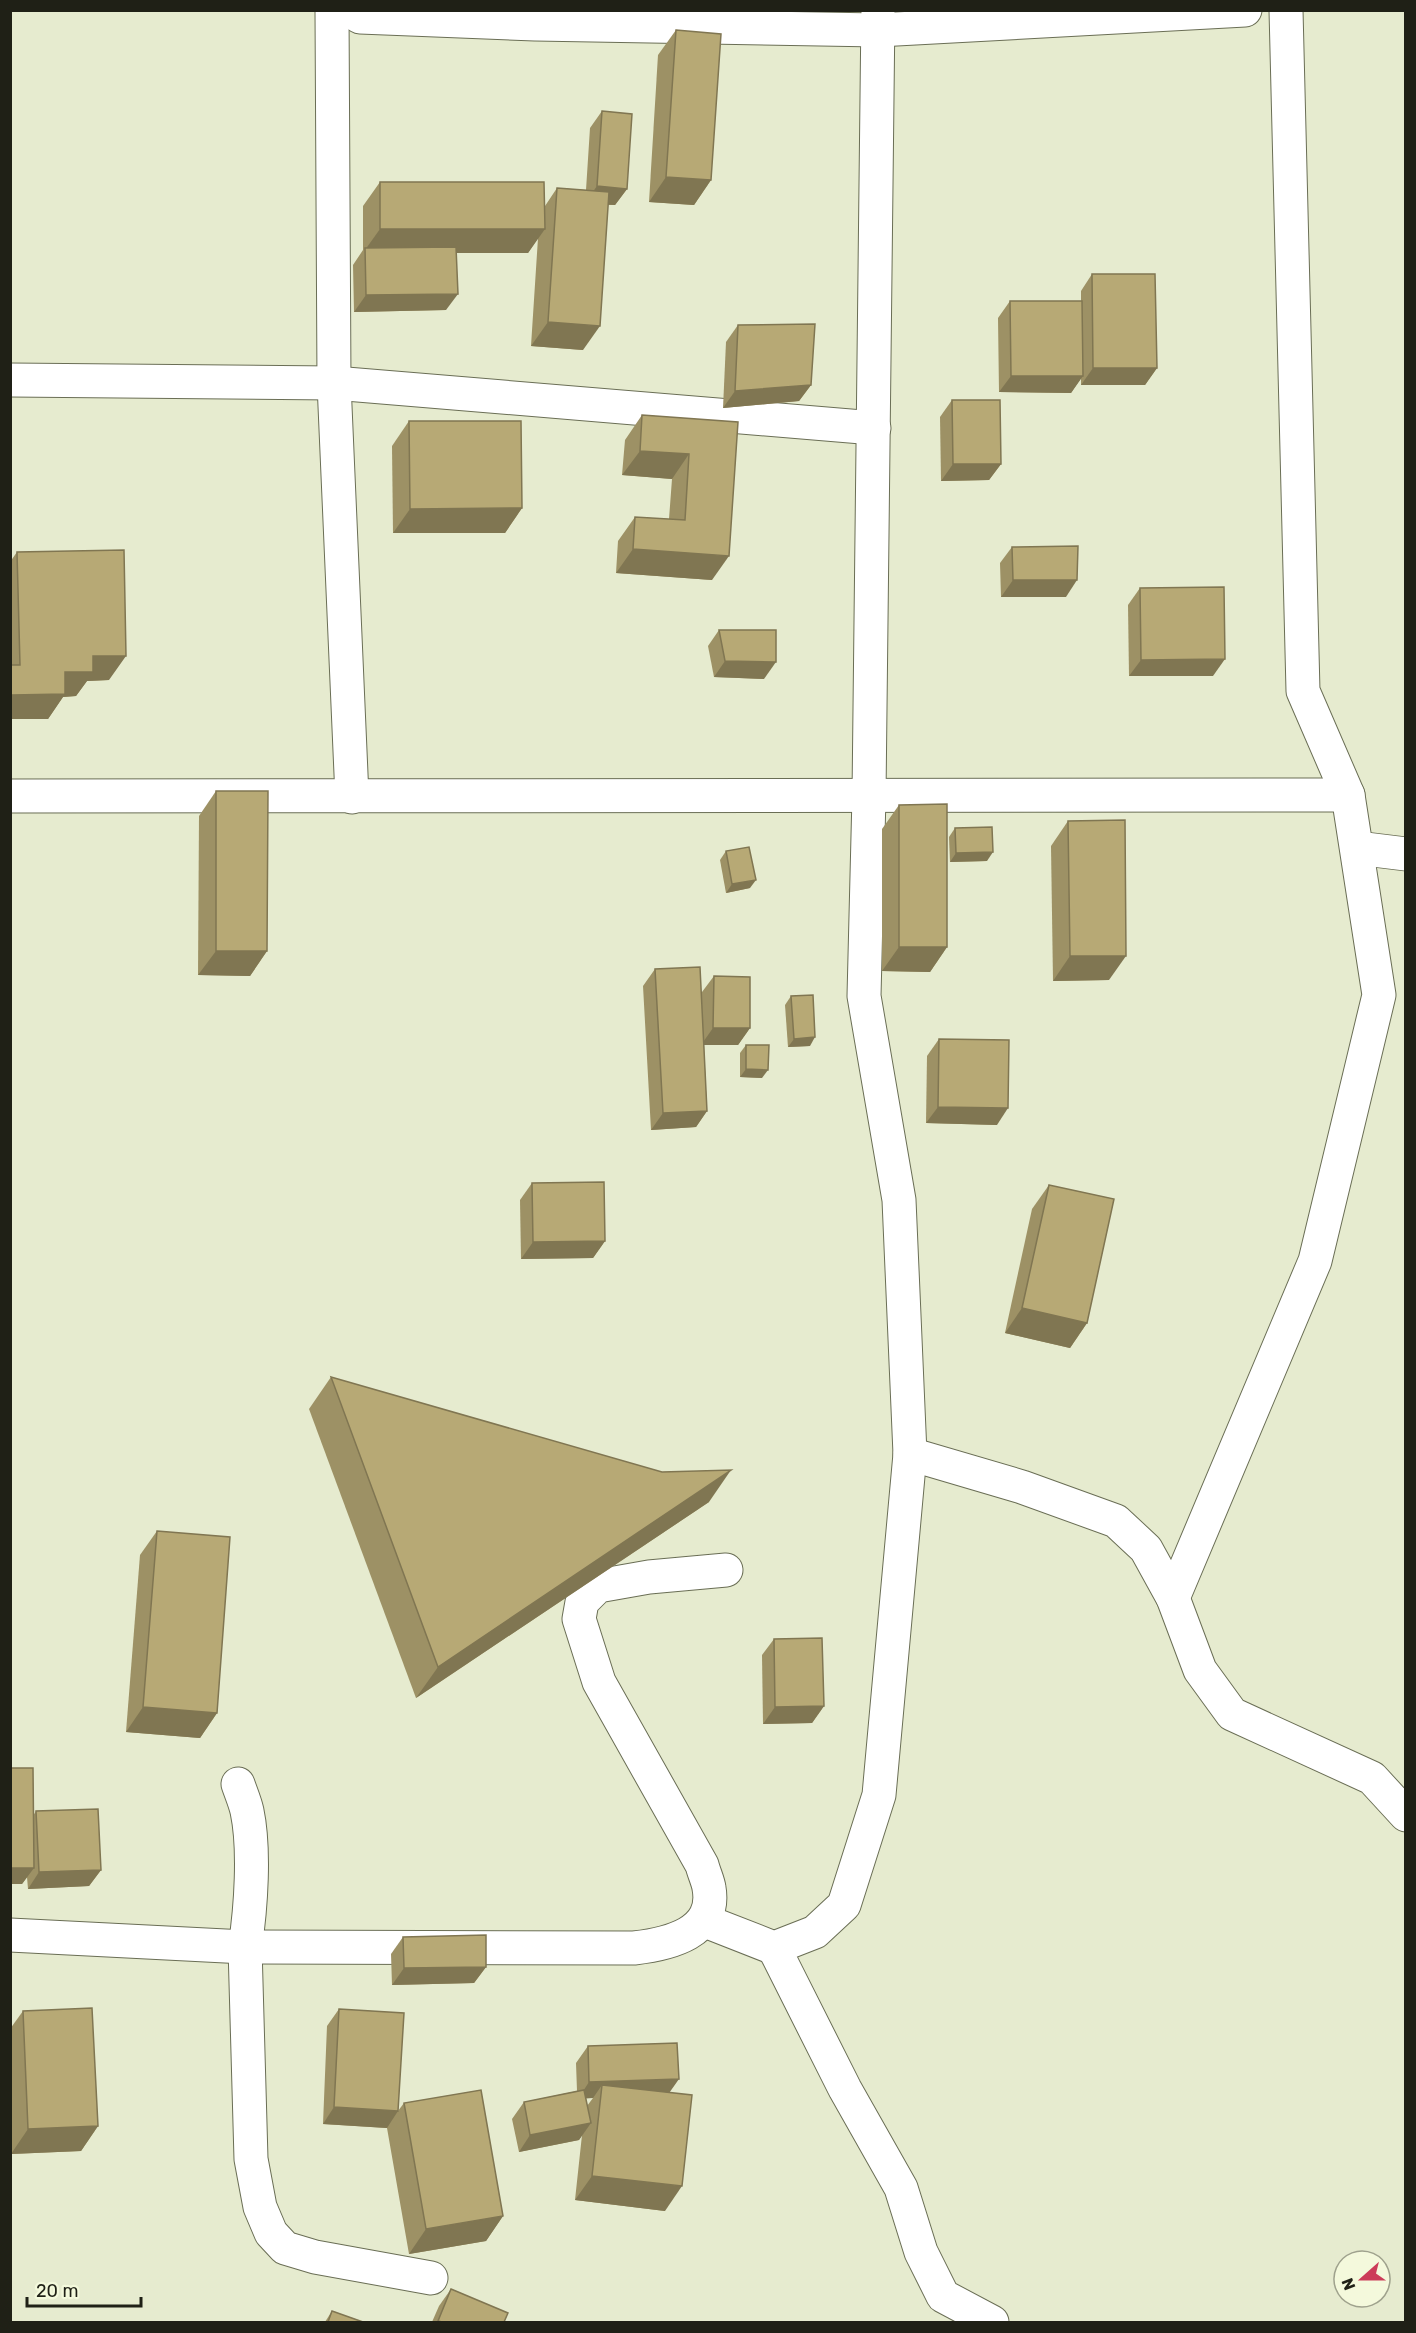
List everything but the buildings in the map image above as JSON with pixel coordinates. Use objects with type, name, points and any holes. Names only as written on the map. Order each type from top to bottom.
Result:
[{"type":"street","points":[[332,10],[334,383],[352,797]]},
{"type":"street","points":[[349,10],[360,17],[878,20],[1245,10]]},
{"type":"street","points":[[1173,1598],[1311,1272],[1379,995],[1348,795],[1303,691],[1286,10]]},
{"type":"street","points":[[774,1948],[815,1932],[844,1905],[879,1795],[910,1454],[898,1200],[864,996],[869,796],[878,20]]},
{"type":"street","points":[[10,380],[334,383],[874,428]]},
{"type":"street","points":[[10,796],[1348,795]]},
{"type":"street","points":[[1357,848],[1406,854]]},
{"type":"street","points":[[910,1454],[1022,1487],[1116,1521],[1146,1549],[1173,1598],[1200,1670],[1232,1714],[1372,1778],[1406,1815]]},
{"type":"street","points":[[10,1935],[245,1947],[634,1948],[665,1944],[689,1934],[705,1921],[710,1906],[710,1888],[702,1866],[599,1682],[579,1619],[582,1602],[598,1586],[649,1577],[726,1570]]},
{"type":"street","points":[[238,1784],[248,1811],[251,1858],[249,1924],[245,1947],[252,2159],[260,2207],[272,2232],[285,2248],[315,2257],[431,2278]]},
{"type":"street","points":[[705,1921],[774,1948],[845,2089],[901,2188],[921,2252],[943,2296],[992,2322]]}]
